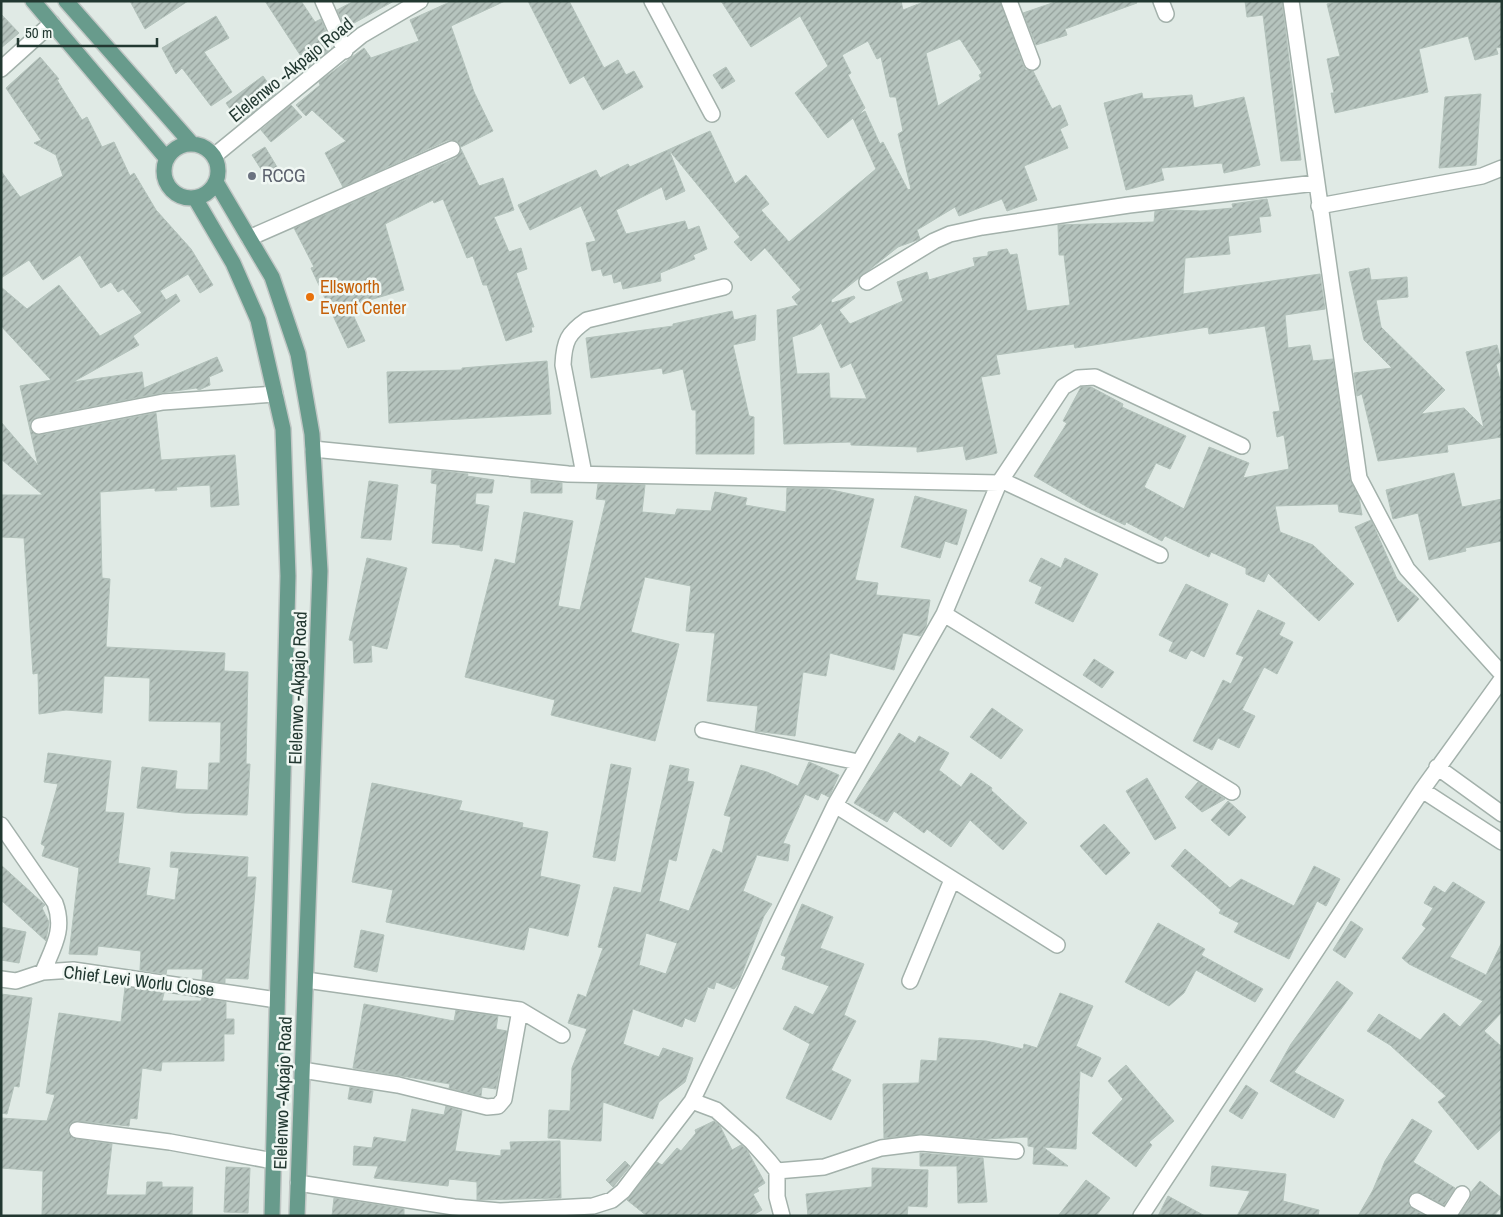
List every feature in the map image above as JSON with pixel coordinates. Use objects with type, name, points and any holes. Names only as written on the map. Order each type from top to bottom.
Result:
[{"type":"main road","points":[[33,1],[167,159]]},
{"type":"main road","points":[[66,1],[192,144]]},
{"type":"main road","points":[[192,144],[200,145],[214,156],[218,164],[216,182],[211,190],[195,198],[186,198],[170,189],[164,172],[167,159],[175,149],[192,144]]},
{"type":"main road","name":"Elelenwo -Akpajo Road","points":[[216,182],[272,278],[298,354],[313,449],[320,571],[296,1216]]},
{"type":"main road","name":"Elelenwo -Akpajo Road","points":[[195,198],[234,263],[258,320],[283,429],[288,576],[272,1216]]},
{"type":"street","points":[[323,1],[345,51]]},
{"type":"street","name":"Elelenwo -Akpajo Road","points":[[214,156],[345,51],[362,35],[420,1]]},
{"type":"street","points":[[652,1],[712,114]]},
{"type":"street","points":[[1009,1],[1032,62]]},
{"type":"street","points":[[1294,2],[1319,206],[1359,478],[1407,569],[1502,674]]},
{"type":"street","points":[[1,69],[52,23]]},
{"type":"street","points":[[249,238],[452,149]]},
{"type":"street","points":[[1319,206],[1462,180],[1502,168]]},
{"type":"street","points":[[867,282],[934,241],[950,234],[982,226],[1129,205],[1316,183]]},
{"type":"street","points":[[584,474],[563,365],[563,349],[571,331],[587,320],[724,287]]},
{"type":"street","points":[[298,1183],[454,1208],[500,1211],[593,1206],[612,1200],[623,1191],[692,1101],[835,805],[944,614],[1000,482],[1063,387],[1070,381],[1085,376],[1095,377],[1242,446]]},
{"type":"street","points":[[39,426],[163,402],[276,394]]},
{"type":"street","points":[[313,449],[584,474],[1000,482],[1160,555]]},
{"type":"street","points":[[944,614],[1232,792]]},
{"type":"street","points":[[1141,1216],[1437,767],[1502,679]]},
{"type":"street","points":[[703,730],[858,762]]},
{"type":"street","points":[[1437,767],[1495,810],[1476,825]]},
{"type":"street","points":[[1422,790],[1502,842]]},
{"type":"street","points":[[835,805],[1057,945]]},
{"type":"street","points":[[1,825],[55,903],[60,915],[60,929],[43,972]]},
{"type":"street","points":[[910,981],[952,880]]},
{"type":"street","name":"Chief Levi Worlu Close","points":[[1,979],[16,981],[43,972],[73,970],[277,1000]]},
{"type":"street","points":[[306,980],[520,1010],[562,1035]]},
{"type":"street","points":[[302,1070],[398,1085],[486,1107],[498,1106],[504,1099],[520,1010]]},
{"type":"street","points":[[692,1101],[716,1110],[752,1142],[777,1171],[777,1197],[782,1216]]},
{"type":"street","points":[[77,1130],[170,1142],[273,1161]]},
{"type":"street","points":[[777,1171],[824,1167],[897,1145],[937,1142],[1016,1151]]},
{"type":"street","points":[[1417,1201],[1447,1216],[1462,1194]]},
{"type":"building","points":[[130,1],[188,1],[145,29]]},
{"type":"building","points":[[265,1],[301,1],[315,22],[321,19],[328,37],[326,38],[332,48],[308,67]]},
{"type":"building","points":[[354,1],[394,1],[345,28],[337,10]]},
{"type":"building","points":[[452,1],[505,1],[451,26],[474,92],[493,131],[461,147],[457,141],[448,140],[343,187],[325,153],[346,141],[312,110],[306,116],[296,105],[320,85],[319,82],[364,48],[371,58],[419,41],[410,20]]},
{"type":"building","points":[[528,1],[569,1],[604,68],[618,60],[626,75],[634,71],[643,87],[603,110],[584,76],[570,84]]},
{"type":"building","points":[[721,1],[901,1],[903,10],[926,1],[1000,1],[1023,65],[1026,70],[1033,71],[1052,109],[1060,105],[1068,125],[1060,129],[1068,148],[1024,166],[1037,200],[1007,211],[1002,199],[959,216],[955,207],[917,230],[920,239],[898,247],[831,300],[832,303],[854,296],[855,298],[839,310],[850,324],[903,301],[897,282],[927,272],[929,280],[975,266],[973,258],[988,256],[988,252],[1007,249],[1010,255],[1017,254],[1027,311],[1070,305],[1064,255],[1059,255],[1058,225],[1154,222],[1155,211],[1201,211],[1233,208],[1232,204],[1267,199],[1271,216],[1259,217],[1261,232],[1228,236],[1230,254],[1185,258],[1183,294],[1320,274],[1325,309],[1285,315],[1288,348],[1310,345],[1313,361],[1333,359],[1350,479],[1359,497],[1362,515],[1339,512],[1338,504],[1275,506],[1280,532],[1313,545],[1354,584],[1319,621],[1268,573],[1264,582],[1246,574],[1246,568],[1211,552],[1209,557],[1165,536],[1162,541],[1126,522],[1125,525],[1089,508],[1034,476],[1067,423],[1063,421],[1081,387],[1091,387],[1123,404],[1122,407],[1186,436],[1170,469],[1156,463],[1144,487],[1184,509],[1209,447],[1249,463],[1243,478],[1289,469],[1284,435],[1277,437],[1273,412],[1280,411],[1265,326],[1209,334],[1208,327],[1075,348],[1074,344],[996,355],[1000,374],[981,377],[997,453],[966,460],[963,446],[917,452],[917,447],[851,445],[851,442],[784,444],[777,310],[798,305],[792,297],[801,290],[765,248],[751,261],[734,242],[740,237],[669,150],[685,191],[666,200],[662,187],[616,210],[626,234],[685,221],[688,230],[699,226],[707,249],[693,255],[695,259],[660,273],[661,281],[623,289],[621,281],[614,283],[612,274],[603,276],[601,269],[592,271],[586,243],[596,241],[581,206],[530,230],[518,205],[596,170],[600,178],[628,164],[630,167],[710,131],[735,184],[746,175],[769,204],[761,210],[789,242],[876,169],[853,118],[828,138],[795,93],[828,66],[800,16],[751,47]],"holes":[[[960,39],[982,73],[979,75],[981,79],[938,106],[926,53]],[[868,41],[877,59],[881,57],[890,97],[896,97],[903,131],[898,134],[911,189],[908,190],[883,142],[880,144],[865,111],[858,115],[865,108],[848,75],[851,73],[842,55]],[[821,323],[841,368],[851,363],[867,399],[830,398],[829,373],[797,374],[792,337],[814,329]]]},
{"type":"building","points":[[1058,1],[1136,1],[1137,3],[1065,29],[1067,35],[1036,45],[1023,13]]},
{"type":"building","points":[[1245,1],[1282,1],[1301,160],[1281,161],[1263,15],[1247,17]]},
{"type":"building","points":[[1339,1],[1502,1],[1502,47],[1496,48],[1498,54],[1475,60],[1468,36],[1419,49],[1428,92],[1335,113],[1331,93],[1334,93],[1327,59],[1340,56],[1327,4]]},
{"type":"building","points":[[1,14],[19,33],[1,48]]},
{"type":"building","points":[[216,16],[229,38],[204,52],[232,92],[211,106],[182,68],[176,74],[162,48]]},
{"type":"building","points":[[40,57],[59,79],[57,80],[82,120],[87,117],[102,147],[114,142],[130,176],[134,173],[156,210],[191,249],[213,285],[200,293],[188,274],[160,291],[166,300],[176,294],[180,301],[133,336],[139,345],[73,382],[142,372],[144,388],[217,357],[223,371],[209,377],[210,385],[199,390],[196,388],[161,393],[37,417],[30,422],[30,428],[36,435],[41,435],[156,413],[161,460],[235,455],[239,505],[211,507],[210,485],[176,487],[177,490],[155,491],[155,488],[100,492],[102,578],[110,579],[106,647],[225,653],[224,671],[248,672],[246,764],[250,764],[247,815],[184,813],[137,808],[142,767],[177,771],[175,789],[208,790],[209,763],[220,763],[221,722],[149,721],[150,678],[104,676],[102,713],[66,710],[39,714],[38,673],[33,674],[24,538],[1,537],[1,495],[43,495],[1,459],[1,422],[38,465],[20,386],[51,380],[1,326],[1,287],[27,309],[59,285],[100,336],[142,313],[123,289],[118,292],[111,282],[101,288],[80,255],[43,280],[29,260],[1,278],[1,171],[20,197],[63,176],[56,155],[34,143],[41,140],[6,88]]},
{"type":"building","points":[[726,67],[735,81],[722,89],[713,75]]},
{"type":"building","points":[[263,76],[276,94],[240,123],[226,103]]},
{"type":"building","points":[[1142,93],[1143,99],[1192,95],[1194,108],[1244,97],[1260,165],[1224,173],[1222,163],[1161,168],[1164,180],[1126,190],[1104,103]]},
{"type":"building","points":[[1481,94],[1476,165],[1439,168],[1445,97]]},
{"type":"building","points":[[291,105],[302,117],[271,142],[261,130]]},
{"type":"building","points":[[265,147],[280,172],[268,180],[252,155]]},
{"type":"building","points":[[461,149],[479,186],[503,178],[514,210],[494,217],[509,252],[521,248],[527,269],[516,273],[534,327],[531,327],[532,332],[506,341],[487,285],[483,285],[473,256],[467,258],[443,199],[434,203],[433,200],[385,224],[404,290],[349,306],[365,341],[348,348],[311,268],[314,267],[294,228],[456,158]]},
{"type":"building","points":[[1369,268],[1371,280],[1407,277],[1408,297],[1376,300],[1381,327],[1445,390],[1421,414],[1464,408],[1484,428],[1466,352],[1497,345],[1501,361],[1496,365],[1502,387],[1502,437],[1447,445],[1448,452],[1378,461],[1362,394],[1357,396],[1354,373],[1392,368],[1364,340],[1349,272]]},
{"type":"building","points":[[732,311],[734,320],[756,315],[755,340],[733,345],[749,416],[754,417],[754,454],[696,454],[696,410],[692,410],[683,369],[663,374],[662,368],[591,378],[586,338],[673,326],[673,324]]},
{"type":"building","points":[[547,361],[551,414],[389,423],[387,372],[462,370],[462,368]]},
{"type":"building","points":[[432,470],[468,474],[467,476],[494,480],[492,493],[476,493],[475,504],[489,506],[482,551],[460,547],[460,545],[432,543],[437,484],[431,483]]},
{"type":"building","points":[[1454,473],[1462,507],[1502,499],[1502,541],[1465,548],[1466,551],[1429,560],[1418,513],[1393,519],[1386,490]]},
{"type":"building","points":[[531,480],[562,483],[562,493],[531,493]]},
{"type":"building","points":[[369,481],[398,485],[391,540],[361,538]]},
{"type":"building","points":[[598,484],[645,485],[642,512],[675,515],[677,509],[711,511],[715,492],[747,498],[745,505],[786,512],[787,488],[827,489],[874,499],[855,580],[878,583],[876,595],[930,600],[926,627],[920,636],[903,633],[894,670],[830,653],[826,676],[803,672],[795,736],[755,731],[758,706],[707,701],[715,633],[686,631],[691,586],[645,577],[631,632],[679,644],[655,741],[551,715],[555,700],[465,677],[495,559],[515,564],[524,512],[573,521],[558,606],[580,610],[606,500],[596,499]]},
{"type":"building","points":[[915,496],[967,510],[957,545],[945,541],[940,558],[901,547]]},
{"type":"building","points":[[1371,520],[1397,579],[1419,599],[1398,622],[1355,527]]},
{"type":"building","points":[[367,558],[407,568],[387,649],[371,645],[372,662],[354,663],[353,641],[349,640]]},
{"type":"building","points":[[1041,558],[1061,568],[1065,558],[1098,574],[1073,622],[1035,603],[1042,587],[1029,581]]},
{"type":"building","points":[[1186,584],[1228,604],[1204,657],[1191,650],[1186,659],[1169,651],[1173,642],[1159,635]]},
{"type":"building","points":[[1258,610],[1285,623],[1279,635],[1293,642],[1277,674],[1264,667],[1242,710],[1255,716],[1239,748],[1218,738],[1212,750],[1193,741],[1223,680],[1231,684],[1244,657],[1236,654]]},
{"type":"building","points":[[1094,659],[1114,672],[1102,688],[1083,675]]},
{"type":"building","points":[[992,708],[1023,730],[1001,759],[970,737]]},
{"type":"building","points":[[899,733],[915,743],[919,736],[949,753],[939,770],[961,787],[971,773],[992,788],[991,790],[1027,823],[1003,850],[970,820],[951,847],[927,829],[924,833],[894,811],[887,822],[854,803]]},
{"type":"building","points":[[48,753],[111,761],[105,812],[124,813],[118,863],[150,868],[146,895],[175,900],[179,868],[170,867],[171,852],[248,857],[247,877],[256,877],[248,979],[225,978],[225,983],[202,980],[203,969],[167,969],[166,974],[140,970],[141,951],[98,946],[97,955],[69,954],[79,868],[42,856],[45,846],[41,844],[58,784],[44,782]]},
{"type":"building","points":[[809,762],[839,775],[829,797],[821,793],[818,800],[805,794],[783,843],[790,845],[788,861],[757,855],[743,891],[772,904],[764,916],[738,984],[734,989],[716,982],[714,989],[708,987],[695,1022],[685,1018],[682,1027],[633,1009],[623,1044],[659,1057],[663,1048],[693,1058],[685,1082],[659,1102],[653,1119],[603,1102],[601,1141],[548,1138],[549,1110],[570,1111],[572,1068],[587,1029],[568,1023],[578,994],[586,997],[603,948],[598,947],[614,887],[641,893],[670,765],[689,769],[687,781],[694,782],[676,861],[669,859],[659,901],[689,911],[713,849],[722,853],[731,817],[724,815],[741,765],[767,772],[798,786]],"holes":[[[646,933],[677,943],[666,974],[639,965]]]},
{"type":"building","points":[[611,764],[631,768],[615,861],[593,857]]},
{"type":"building","points":[[1147,778],[1176,828],[1155,840],[1126,791]]},
{"type":"building","points":[[1198,782],[1225,799],[1202,812],[1185,797]]},
{"type":"building","points":[[372,783],[462,801],[459,810],[523,823],[522,827],[548,832],[540,876],[580,885],[568,936],[529,927],[524,950],[386,922],[393,890],[352,882]]},
{"type":"building","points":[[1228,801],[1246,817],[1229,836],[1211,820]]},
{"type":"building","points":[[1104,824],[1130,853],[1106,875],[1080,846]]},
{"type":"building","points":[[1185,849],[1230,888],[1241,879],[1294,906],[1314,866],[1340,879],[1326,906],[1317,901],[1289,959],[1234,932],[1239,923],[1219,913],[1221,910],[1171,866]]},
{"type":"building","points":[[1,865],[45,905],[42,908],[49,922],[46,941],[1,900]]},
{"type":"building","points":[[1453,882],[1485,902],[1450,957],[1486,975],[1502,942],[1502,1012],[1484,1031],[1502,1047],[1502,1128],[1478,1150],[1438,1102],[1446,1096],[1390,1045],[1367,1031],[1379,1014],[1420,1040],[1444,1013],[1460,1027],[1483,1001],[1409,964],[1402,958],[1426,928],[1422,925],[1433,908],[1424,903],[1434,886],[1445,893]]},
{"type":"building","points":[[802,904],[833,917],[820,948],[864,964],[844,1015],[856,1021],[831,1070],[851,1080],[831,1120],[786,1098],[810,1044],[783,1029],[795,1006],[813,1015],[829,986],[782,969],[786,957],[781,955]]},
{"type":"building","points":[[1351,921],[1363,929],[1345,958],[1333,950]]},
{"type":"building","points":[[1158,923],[1205,949],[1201,955],[1263,989],[1255,1002],[1196,970],[1184,993],[1169,1006],[1125,982]]},
{"type":"building","points":[[1,927],[26,932],[19,963],[1,960]]},
{"type":"building","points":[[361,930],[384,935],[377,972],[354,967]]},
{"type":"building","points":[[1337,981],[1353,993],[1294,1072],[1344,1100],[1334,1118],[1270,1081],[1291,1044]]},
{"type":"building","points":[[125,987],[164,993],[162,1001],[201,1001],[202,998],[226,1002],[226,1019],[234,1019],[234,1034],[224,1034],[224,1061],[162,1062],[161,1071],[142,1068],[137,1119],[130,1118],[129,1126],[78,1121],[70,1124],[68,1133],[76,1139],[112,1144],[106,1195],[146,1195],[147,1182],[162,1182],[162,1187],[193,1187],[192,1216],[42,1216],[43,1171],[1,1168],[1,1118],[47,1121],[55,1095],[46,1093],[59,1013],[121,1022]]},
{"type":"building","points":[[1060,993],[1093,1006],[1076,1046],[1101,1058],[1092,1077],[1080,1071],[1076,1149],[1043,1147],[1068,1166],[1033,1164],[1034,1147],[1028,1146],[1028,1137],[983,1139],[922,1134],[884,1138],[883,1084],[919,1083],[921,1060],[937,1061],[939,1038],[986,1041],[1023,1049],[1024,1044],[1037,1048]]},
{"type":"building","points":[[1,994],[32,998],[19,1087],[14,1086],[7,1114],[1,1113]]},
{"type":"building","points":[[364,1004],[454,1021],[456,1010],[498,1016],[496,1029],[507,1031],[496,1089],[482,1087],[481,1096],[449,1088],[450,1084],[353,1068]]},
{"type":"building","points":[[1126,1065],[1174,1121],[1149,1142],[1152,1145],[1136,1167],[1092,1133],[1123,1099],[1108,1081]]},
{"type":"building","points":[[1246,1085],[1258,1093],[1242,1119],[1229,1111]]},
{"type":"building","points":[[350,1087],[373,1091],[371,1103],[348,1099]]},
{"type":"building","points":[[446,1106],[462,1111],[455,1151],[501,1156],[501,1150],[511,1150],[510,1142],[560,1141],[561,1198],[477,1200],[477,1182],[449,1179],[448,1186],[374,1178],[378,1166],[353,1165],[354,1146],[372,1148],[374,1137],[406,1142],[412,1109],[444,1115]]},
{"type":"building","points":[[1412,1119],[1432,1131],[1413,1162],[1455,1188],[1444,1205],[1421,1193],[1412,1193],[1408,1201],[1409,1206],[1425,1216],[1358,1216],[1373,1190],[1385,1161]]},
{"type":"building","points":[[714,1121],[720,1126],[732,1150],[741,1145],[747,1150],[765,1183],[757,1188],[759,1191],[753,1194],[762,1210],[751,1216],[647,1216],[627,1200],[657,1162],[662,1165],[677,1148],[681,1151],[696,1133],[695,1130]]},
{"type":"building","points":[[920,1153],[983,1158],[987,1202],[958,1203],[957,1166],[920,1166]]},
{"type":"building","points":[[625,1161],[630,1166],[613,1187],[606,1180]]},
{"type":"building","points":[[1212,1166],[1286,1174],[1283,1201],[1319,1210],[1318,1216],[1237,1216],[1250,1191],[1210,1186]]},
{"type":"building","points":[[226,1167],[250,1168],[248,1213],[224,1212]]},
{"type":"building","points":[[872,1168],[928,1170],[927,1207],[908,1206],[907,1216],[808,1216],[806,1194],[872,1187]]},
{"type":"building","points":[[1086,1180],[1110,1198],[1096,1216],[1058,1216]]},
{"type":"building","points":[[1480,1181],[1502,1198],[1502,1206],[1494,1216],[1459,1216],[1470,1199],[1471,1192]]},
{"type":"building","points":[[1168,1196],[1205,1216],[1158,1216]]},
{"type":"building","points":[[334,1198],[404,1209],[404,1216],[332,1216]]},
{"type":"place","name":"RCCG","points":[[252,176]]},
{"type":"place","name":"Ellsworth Event Center","points":[[310,297]]}]
